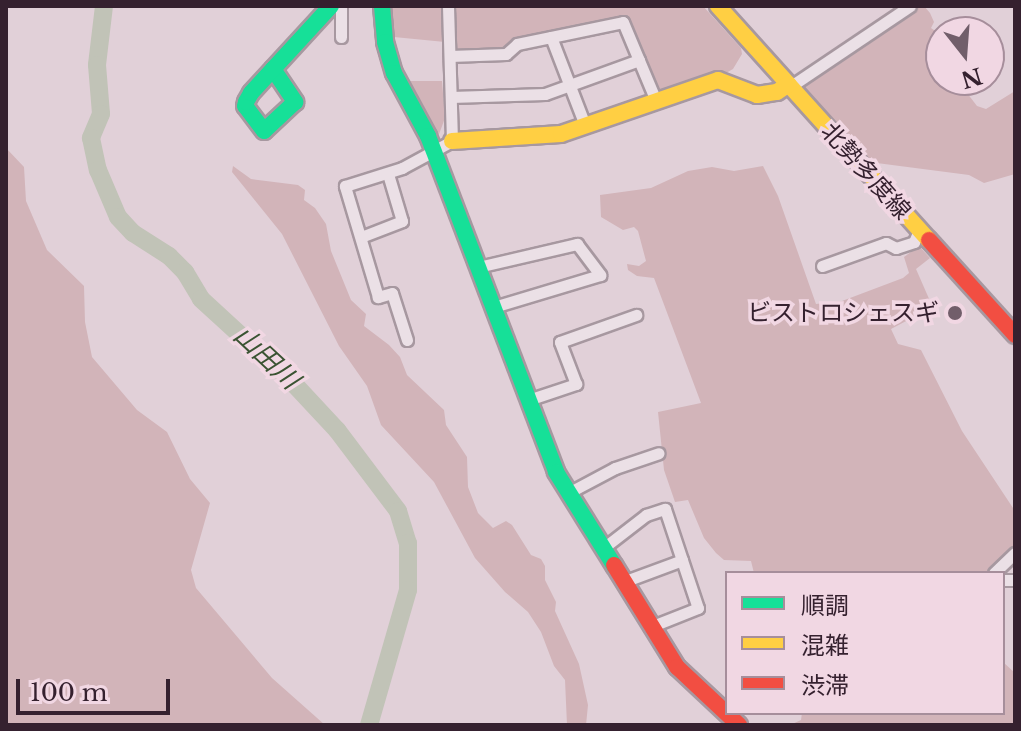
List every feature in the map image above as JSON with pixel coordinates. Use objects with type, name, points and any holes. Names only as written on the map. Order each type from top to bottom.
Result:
[{"type":"street","points":[[273,69],[331,6]]},
{"type":"street","points":[[341,6],[341,37]]},
{"type":"street","points":[[382,6],[385,42],[394,73],[433,148],[528,400],[568,493],[650,627],[684,675],[725,712]]},
{"type":"street","points":[[448,6],[452,141]]},
{"type":"street","name":"北勢多度線","points":[[718,6],[1015,335]]},
{"type":"street","points":[[407,340],[392,293],[378,297],[345,186],[388,174],[433,148],[452,141],[549,136],[718,80],[757,95],[777,92],[910,6]]},
{"type":"street","points":[[450,56],[506,54],[517,44],[623,22],[656,101]]},
{"type":"street","points":[[551,37],[585,125]]},
{"type":"street","points":[[451,97],[545,94],[639,60]]},
{"type":"street","points":[[361,237],[402,221],[388,174]]},
{"type":"street","points":[[822,266],[886,243],[896,248],[914,242],[919,230]]},
{"type":"street","points":[[478,267],[577,244],[600,275],[493,307]]},
{"type":"street","points":[[528,400],[576,384],[560,342],[636,315]]},
{"type":"street","points":[[568,493],[615,468],[659,453]]},
{"type":"street","points":[[602,549],[646,515],[665,509],[698,608],[650,627]]},
{"type":"street","points":[[996,571],[1015,553]]},
{"type":"street","points":[[623,582],[682,560]]},
{"type":"shaded area","points":[[386,6],[445,6],[445,42],[394,37]]},
{"type":"shaded area","points":[[451,6],[703,6],[741,48],[742,54],[733,69],[719,77],[656,94],[625,18],[503,51],[451,52]]},
{"type":"shaded area","points":[[917,6],[924,6],[931,16],[925,16],[925,96],[969,96],[977,106],[986,109],[1015,91],[1015,174],[984,183],[969,175],[869,162],[799,85]]},
{"type":"shaded area","points":[[442,81],[445,118],[438,137],[408,82]]},
{"type":"shaded area","points":[[6,148],[24,167],[26,201],[47,250],[84,286],[85,322],[92,357],[137,410],[167,432],[190,479],[210,503],[191,570],[196,588],[272,678],[325,725],[6,725]]},
{"type":"shaded area","points":[[233,166],[251,179],[298,185],[305,190],[304,200],[315,208],[326,224],[331,251],[351,300],[366,314],[364,326],[389,345],[400,357],[407,375],[444,410],[446,425],[467,457],[468,487],[478,513],[493,528],[506,521],[512,525],[531,555],[541,559],[545,566],[545,580],[556,602],[555,611],[579,664],[588,705],[586,725],[567,725],[565,680],[554,666],[541,632],[528,612],[505,592],[475,558],[434,482],[381,425],[367,386],[339,346],[282,234],[232,172]]},
{"type":"shaded area","points":[[763,166],[778,196],[816,304],[842,301],[903,278],[909,273],[904,257],[919,246],[930,258],[916,269],[930,301],[927,310],[891,329],[898,344],[921,350],[962,431],[1015,511],[1015,549],[993,571],[754,571],[751,561],[724,560],[716,553],[704,538],[688,500],[675,502],[664,470],[658,412],[701,403],[654,278],[637,276],[628,270],[627,264],[639,266],[646,261],[638,231],[634,227],[623,230],[601,217],[600,195],[651,188],[688,171],[712,167],[734,171]]},
{"type":"shaded area","points":[[1005,664],[1015,673],[1015,725],[790,725],[801,720],[802,715],[1005,715]]},
{"type":"waterway","name":"山田川","points":[[104,6],[97,65],[101,114],[91,138],[98,170],[118,217],[133,233],[169,256],[185,272],[201,299],[295,385],[337,430],[398,511],[408,543],[408,590],[369,725]]},
{"type":"traffic: fast","points":[[273,69],[295,102],[264,131],[245,106],[246,102],[251,93],[331,6]]},
{"type":"traffic: fast","points":[[382,6],[385,42],[394,73],[428,136],[556,472],[614,565]]},
{"type":"traffic: slow","points":[[718,6],[929,240]]},
{"type":"traffic: slow","points":[[452,141],[561,134],[718,80],[757,95],[777,92],[789,84]]},
{"type":"traffic: jam","points":[[929,240],[1015,335]]},
{"type":"traffic: jam","points":[[614,565],[677,667],[725,712]]},
{"type":"traffic: jam","points":[[728,715],[739,725]]},
{"type":"place","name":"ビストロシェスギ","points":[[955,313]]}]
